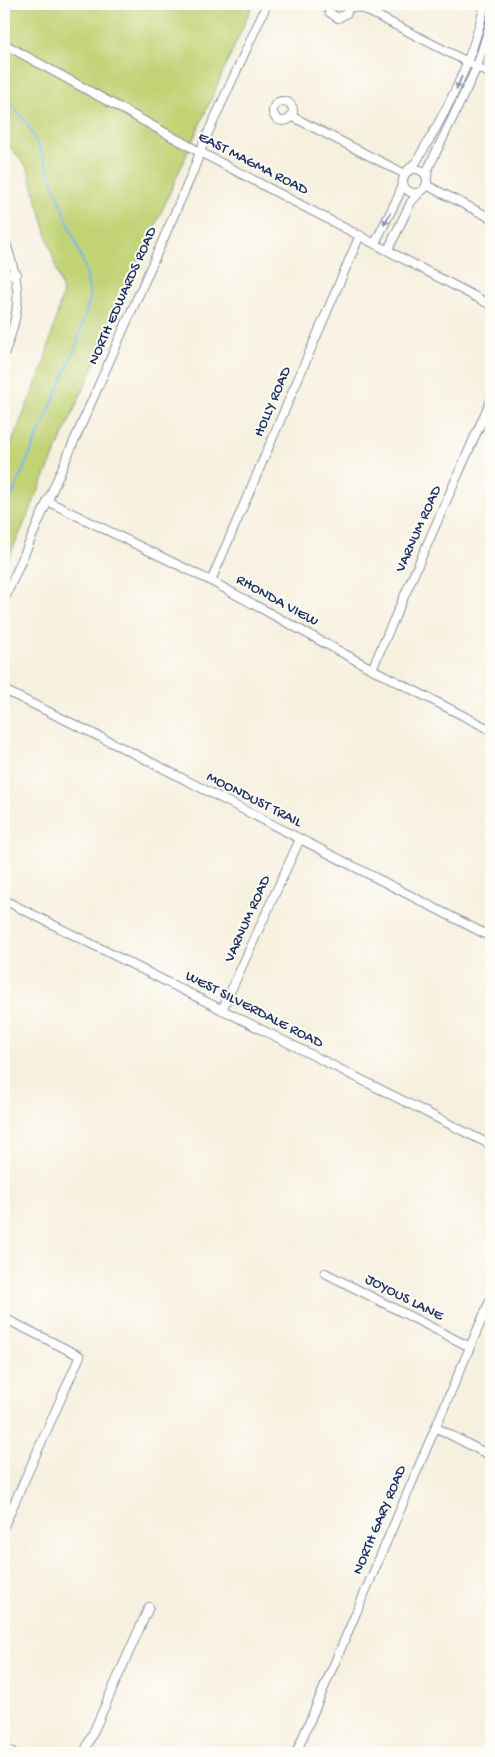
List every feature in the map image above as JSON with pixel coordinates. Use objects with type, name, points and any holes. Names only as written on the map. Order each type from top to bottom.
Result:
[{"type":"street","name":"NORTH EDWARDS ROAD","points":[[4,600],[200,152],[267,4]]},
{"type":"street","points":[[329,4],[329,12],[338,18],[347,13],[348,5],[362,8],[491,74]]},
{"type":"street","points":[[375,242],[400,195],[405,175],[416,162],[449,106],[468,62],[485,4]]},
{"type":"street","points":[[388,250],[411,202],[425,185],[428,169],[477,68],[491,20]]},
{"type":"street","name":"EAST MAGMA ROAD","points":[[4,44],[200,152],[375,242],[491,305]]},
{"type":"street","points":[[291,116],[405,175],[409,191],[425,185]]},
{"type":"street","points":[[405,175],[419,169],[425,185],[491,218]]},
{"type":"street","name":"HOLLY ROAD","points":[[212,581],[360,235]]},
{"type":"street","points":[[4,238],[16,274],[18,310],[13,332],[4,354]]},
{"type":"street","points":[[4,275],[16,274]]},
{"type":"street","name":"VARNUM ROAD","points":[[372,670],[491,400]]},
{"type":"street","name":"RHONDA VIEW","points":[[47,501],[212,581],[372,670],[491,730]]},
{"type":"street","name":"MOONDUST TRAIL","points":[[4,690],[61,716],[491,937]]},
{"type":"street","name":"VARNUM ROAD","points":[[222,1010],[300,839]]},
{"type":"street","name":"WEST SILVERDALE ROAD","points":[[4,900],[491,1145]]},
{"type":"street","name":"JOYOUS LANE","points":[[325,1273],[470,1347]]},
{"type":"street","name":"NORTH GARY ROAD","points":[[296,1753],[491,1298]]},
{"type":"street","points":[[4,1318],[80,1356],[4,1526]]},
{"type":"street","points":[[435,1427],[491,1456]]},
{"type":"street","points":[[84,1753],[149,1607]]},
{"type":"street","points":[[4,1748],[14,1753]]},
{"type":"green space","points":[[4,4],[253,4],[4,569],[4,461],[43,367],[63,292],[28,169],[4,139]]},
{"type":"waterway","points":[[4,95],[26,122],[41,151],[86,270],[90,299],[75,350],[4,514]]}]
